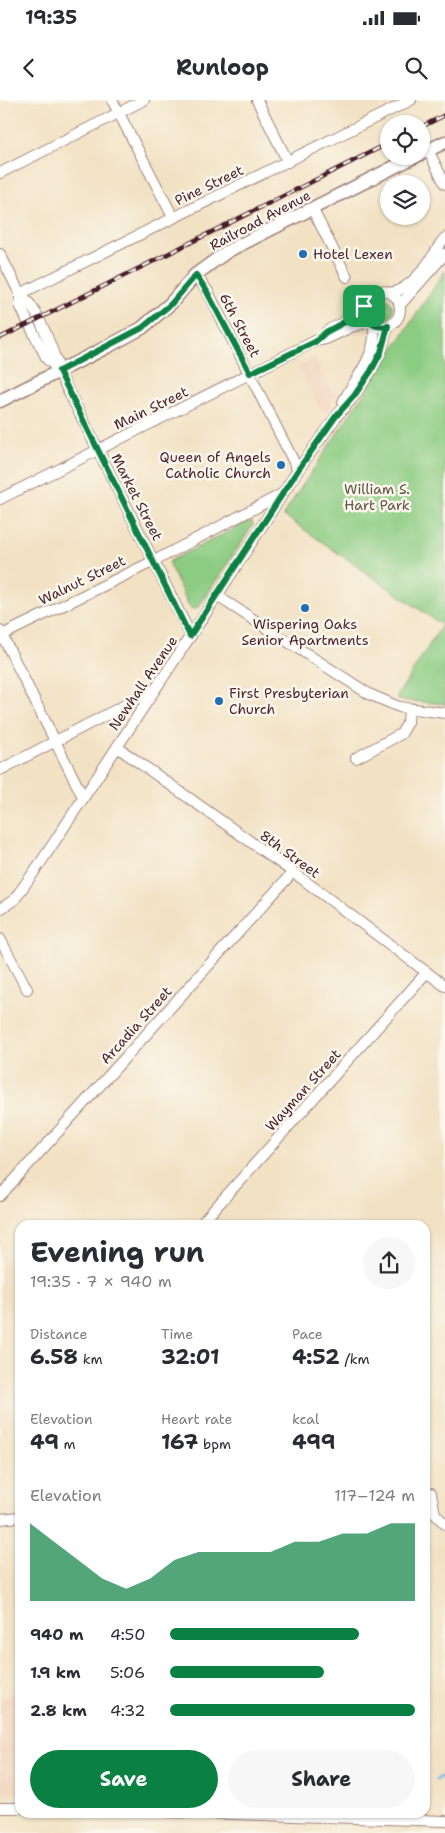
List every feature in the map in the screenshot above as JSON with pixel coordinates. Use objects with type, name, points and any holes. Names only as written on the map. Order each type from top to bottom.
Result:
[{"type":"main road","name":"Railroad Avenue","points":[[430,150],[445,142]]},
{"type":"main road","name":"Railroad Avenue","points":[[0,401],[142,328],[171,304],[196,275],[228,251],[400,165]]},
{"type":"street","points":[[112,100],[173,217]]},
{"type":"street","points":[[0,173],[144,100]]},
{"type":"street","points":[[258,100],[288,162]]},
{"type":"street","name":"Pine Street","points":[[20,294],[288,162],[405,101]]},
{"type":"street","points":[[430,164],[445,184]]},
{"type":"street","points":[[312,208],[347,277]]},
{"type":"street","points":[[391,293],[401,290],[412,281],[426,266],[445,238]]},
{"type":"street","name":"Market Street","points":[[0,254],[20,294],[20,305],[29,324],[47,360],[59,371],[190,636]]},
{"type":"street","points":[[400,305],[396,297],[391,293],[382,290],[372,293],[364,306],[365,316],[371,324],[380,327],[388,326],[398,318],[400,305],[445,254]]},
{"type":"street","name":"6th Street","points":[[196,275],[206,290],[250,373],[298,470]]},
{"type":"street","name":"Main Street","points":[[315,342],[326,332],[352,318],[364,306]]},
{"type":"street","name":"Main Street","points":[[0,499],[315,342],[326,340],[351,326],[371,324]]},
{"type":"street","name":"Newhall Avenue","points":[[0,909],[10,904],[27,882],[217,596],[298,470],[336,416],[373,350],[375,336],[371,324]]},
{"type":"street","name":"Newhall Avenue","points":[[336,416],[354,396],[371,371],[381,352],[388,326]]},
{"type":"street","name":"Walnut Street","points":[[1,634],[154,561],[283,494]]},
{"type":"street","points":[[217,596],[354,686],[390,704],[410,710],[445,713]]},
{"type":"street","points":[[1,634],[83,796]]},
{"type":"street","points":[[0,770],[154,690]]},
{"type":"street","points":[[356,758],[401,734],[408,722],[410,710]]},
{"type":"street","name":"8th Street","points":[[117,747],[292,872],[445,986]]},
{"type":"street","name":"Arcadia Street","points":[[0,1196],[292,872]]},
{"type":"street","points":[[0,939],[27,990]]},
{"type":"street","name":"Wayman Street","points":[[204,1220],[427,972]]},
{"type":"street","points":[[431,1492],[435,1514],[445,1524]]},
{"type":"street","points":[[0,1519],[15,1518]]},
{"type":"street","points":[[0,1808],[15,1808]]},
{"type":"street","points":[[396,1818],[445,1821]]},
{"type":"shaded area","points":[[314,357],[331,390],[336,395],[325,412],[319,408],[298,366]]},
{"type":"shaded area","points":[[15,1694],[15,1794],[0,1794],[0,1701]]},
{"type":"green space","name":"William S. Hart Park","points":[[445,271],[445,704],[398,700],[397,696],[442,625],[283,515]]},
{"type":"green space","points":[[382,298],[390,301],[393,309],[390,317],[382,320],[374,317],[371,309],[374,301]]},
{"type":"green space","points":[[250,521],[253,525],[197,609],[190,608],[169,564],[170,561]]},
{"type":"waterway","points":[[436,1779],[445,1776]]},
{"type":"railway","points":[[430,122],[445,115]]},
{"type":"railway","points":[[0,338],[380,148]]},
{"type":"place","name":"Hotel Lexen","points":[[303,254]]},
{"type":"place","name":"Queen of Angels Catholic Church","points":[[281,465]]},
{"type":"place","name":"Wispering Oaks Senior Apartments","points":[[305,608]]},
{"type":"place","name":"First Presbyterian Church","points":[[219,701]]},
{"type":"route","points":[[196,275],[206,290],[250,373],[315,342],[326,332],[352,318],[364,306],[365,316],[371,324],[380,327],[388,326],[377,360],[354,396],[336,416],[298,470],[190,636],[59,371],[142,328],[171,304],[196,275]]}]
